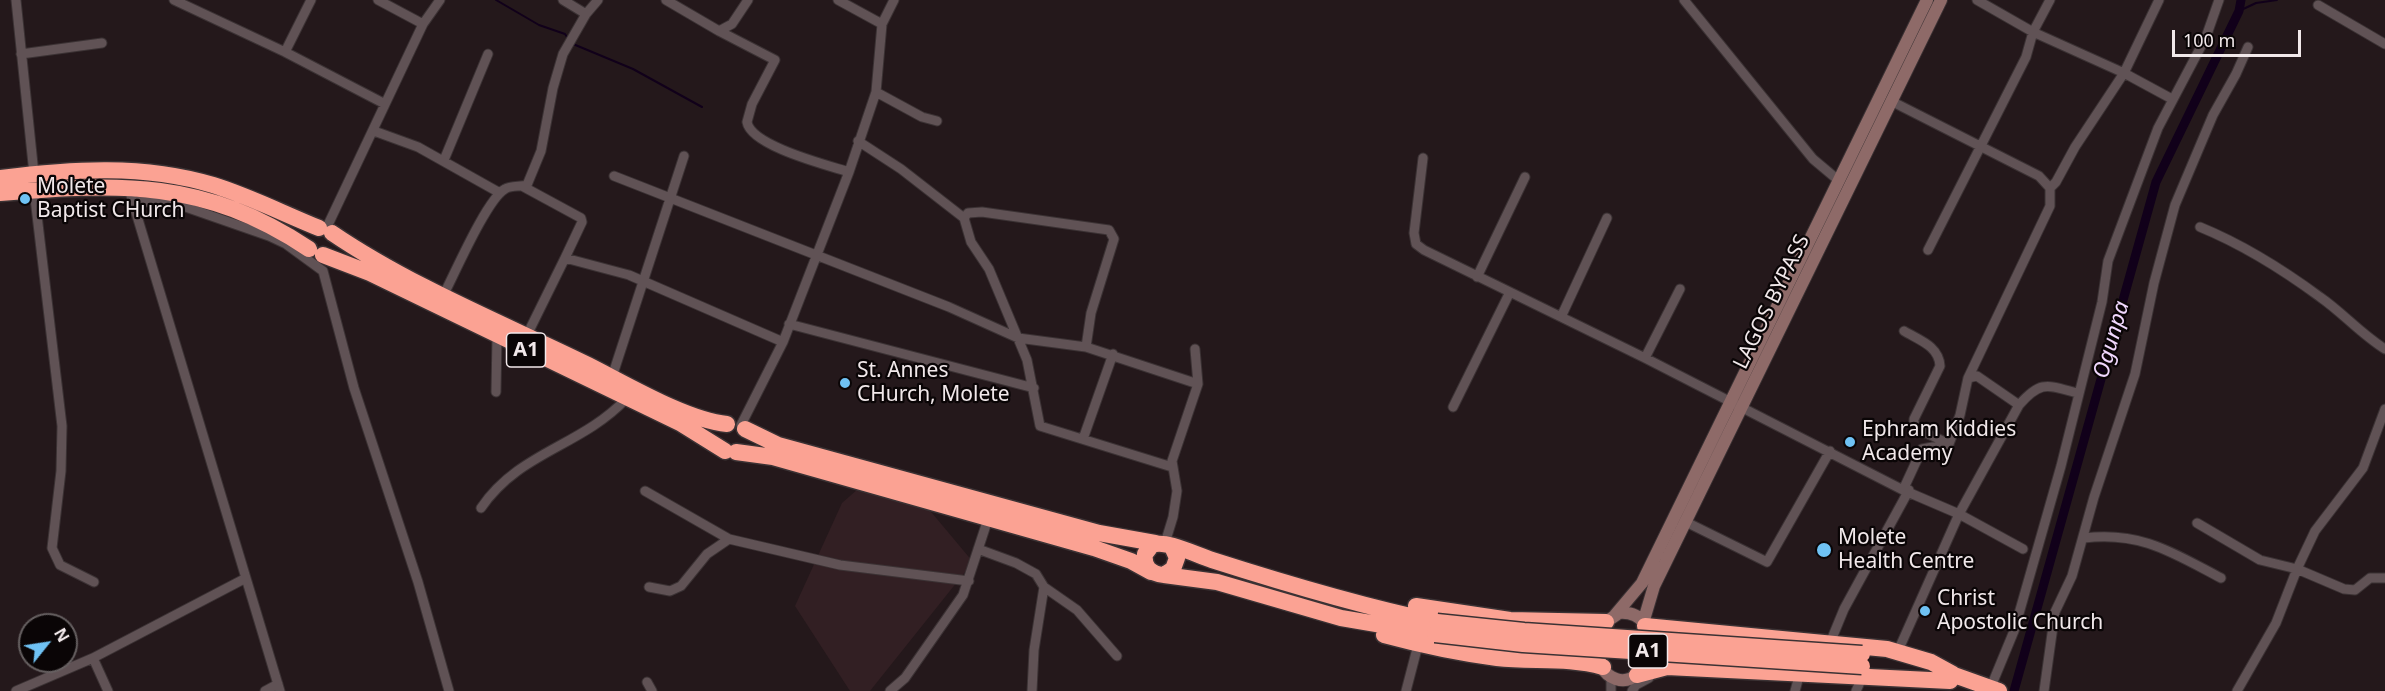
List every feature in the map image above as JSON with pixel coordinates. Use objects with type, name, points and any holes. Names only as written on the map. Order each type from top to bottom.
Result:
[{"type":"highway","name":"A1","points":[[0,193],[34,182],[96,169],[159,173],[215,186],[326,230],[371,258],[688,413],[738,426],[778,445],[1099,533],[1164,544],[1436,628]]},
{"type":"highway","name":"A1","points":[[0,178],[98,186],[130,194],[161,190],[218,204],[278,229],[316,252],[370,273],[626,399],[680,423],[731,451],[773,457],[1113,554],[1158,573],[1216,582],[1341,618],[1436,628],[1512,643],[1860,674],[1952,678],[1988,690]]},
{"type":"highway","points":[[326,230],[334,241],[333,249],[316,252],[309,236],[326,230]]},
{"type":"highway","points":[[738,426],[747,442],[731,451],[719,441],[719,435],[738,426]]},
{"type":"highway","points":[[1164,544],[1176,553],[1176,564],[1158,573],[1144,559],[1148,548],[1164,544]]},
{"type":"highway","points":[[1341,600],[1385,601],[1510,620],[1610,619]]},
{"type":"highway","points":[[1341,618],[1377,633],[1418,645],[1499,658],[1581,661],[1607,672]]},
{"type":"highway","points":[[1644,624],[1898,651],[1931,662],[1952,678]]},
{"type":"highway","points":[[1631,684],[1667,667],[1860,674]]},
{"type":"main road","name":"LAGOS BYPASS","points":[[1610,619],[1642,583],[1927,0]]},
{"type":"main road","name":"LAGOS BYPASS","points":[[1644,624],[1648,599],[1941,0]]},
{"type":"main road","points":[[1625,613],[1634,615],[1644,624],[1650,648],[1646,663],[1631,684],[1621,681],[1607,672],[1599,647],[1610,619],[1625,613]]},
{"type":"street","points":[[16,0],[62,426],[61,471],[52,548],[60,565],[94,582]]},
{"type":"street","points":[[174,0],[285,52],[385,104]]},
{"type":"street","points":[[285,52],[311,0]]},
{"type":"street","points":[[378,0],[423,24]]},
{"type":"street","points":[[326,230],[423,24],[440,0]]},
{"type":"street","points":[[563,0],[586,14]]},
{"type":"street","points":[[444,294],[478,228],[500,193],[508,187],[527,185],[541,151],[546,117],[563,54],[586,14],[598,0]]},
{"type":"street","points":[[666,0],[775,60],[752,104],[747,122],[753,134],[808,159],[849,172]]},
{"type":"street","points":[[719,31],[732,24],[748,0]]},
{"type":"street","points":[[838,0],[882,24]]},
{"type":"street","points":[[738,426],[783,342],[849,172],[876,92],[882,24],[894,0]]},
{"type":"street","points":[[1684,0],[1813,159],[1838,180]]},
{"type":"street","points":[[1977,0],[2033,32],[2124,73],[2172,99]]},
{"type":"street","points":[[1928,250],[2026,57],[2033,32],[2050,0]]},
{"type":"street","points":[[2050,188],[2056,182],[2074,147],[2124,73],[2159,0]]},
{"type":"street","points":[[1988,690],[2014,631],[2061,466],[2077,393],[2094,337],[2108,261],[2138,178],[2172,99],[2205,37],[2219,0]]},
{"type":"street","points":[[2318,5],[2385,44]]},
{"type":"street","points":[[21,54],[102,43]]},
{"type":"street","points":[[2044,691],[2055,612],[2072,576],[2094,497],[2140,356],[2156,274],[2175,205],[2213,115],[2248,47]]},
{"type":"street","points":[[444,160],[489,54]]},
{"type":"street","points":[[876,92],[904,105],[922,117],[937,121]]},
{"type":"street","points":[[1891,101],[2039,176],[2050,188],[2050,206],[1968,378],[1960,415],[1949,444]]},
{"type":"street","points":[[374,131],[444,160],[500,193]]},
{"type":"street","points":[[858,141],[901,169],[964,218],[971,242],[989,269],[1018,338],[1034,388],[1040,426],[1172,467]]},
{"type":"street","points":[[612,376],[684,156]]},
{"type":"street","points":[[1424,158],[1414,233],[1416,244],[1477,277],[1645,358],[1906,490],[1959,514],[2023,549]]},
{"type":"street","points":[[614,176],[949,307],[1018,338],[1086,347],[1113,354],[1198,384]]},
{"type":"street","points":[[1477,277],[1525,177]]},
{"type":"street","points":[[522,186],[581,218],[582,222],[570,242],[565,258],[527,335]]},
{"type":"street","points":[[265,691],[279,688],[130,194],[177,204],[268,236],[286,244],[323,271],[354,388],[418,582],[449,691]]},
{"type":"street","points":[[964,218],[968,213],[982,212],[1109,230],[1114,239],[1090,319],[1086,347]]},
{"type":"street","points":[[1561,317],[1607,218]]},
{"type":"street","points":[[2200,227],[2235,242],[2263,258],[2320,297],[2385,349]]},
{"type":"street","points":[[565,258],[590,262],[642,280],[783,342]]},
{"type":"street","points":[[1645,358],[1680,289]]},
{"type":"street","points":[[1453,407],[1510,292]]},
{"type":"street","points":[[789,324],[1034,388]]},
{"type":"street","points":[[1904,331],[1935,349],[1940,366],[1914,419],[1914,427],[1949,444]]},
{"type":"street","points":[[496,336],[496,392]]},
{"type":"street","points":[[1164,544],[1173,517],[1177,491],[1172,467],[1173,454],[1198,384],[1196,350]]},
{"type":"street","points":[[1083,439],[1113,354]]},
{"type":"street","points":[[1968,378],[1977,376],[2019,405]]},
{"type":"street","points":[[1898,651],[1959,514],[2019,405],[2031,391],[2043,385],[2077,393]]},
{"type":"street","points":[[481,508],[505,478],[522,466],[591,429],[608,417],[626,399]]},
{"type":"street","points":[[2237,691],[2276,623],[2315,531],[2357,478],[2385,409]]},
{"type":"street","points":[[1830,643],[1844,609],[1906,490],[1922,449],[1949,444]]},
{"type":"street","points":[[1686,522],[1767,562],[1830,452]]},
{"type":"street","points":[[645,491],[729,539],[840,565],[969,581]]},
{"type":"street","points":[[890,691],[905,678],[943,627],[963,595],[988,519]]},
{"type":"street","points":[[2197,523],[2260,560],[2297,569],[2350,591],[2370,578],[2385,578]]},
{"type":"street","points":[[2084,538],[2108,536],[2147,541],[2221,578]]},
{"type":"street","points":[[649,587],[670,591],[681,586],[707,554],[729,539]]},
{"type":"street","points":[[978,549],[1016,563],[1036,574],[1044,587],[1077,610],[1117,656]]},
{"type":"street","points":[[16,691],[93,658],[246,578]]},
{"type":"street","points":[[1032,691],[1034,650],[1044,587]]},
{"type":"street","points":[[1406,691],[1418,645]]},
{"type":"street","points":[[93,658],[108,691]]},
{"type":"street","points":[[1740,670],[1798,680],[1860,674]]},
{"type":"street","points":[[1607,672],[1611,691]]},
{"type":"street","points":[[1795,691],[1798,680]]},
{"type":"street","points":[[647,682],[652,691]]},
{"type":"shaded area","points":[[858,489],[927,507],[973,562],[870,691],[850,691],[795,606],[842,503]]},
{"type":"waterway","points":[[496,0],[539,25],[565,34],[569,40]]},
{"type":"waterway","name":"Ogunpa","points":[[2014,691],[2156,182],[2239,11],[2241,0]]},
{"type":"waterway","points":[[2239,11],[2256,3],[2277,0]]},
{"type":"waterway","points":[[573,44],[633,69],[702,107]]},
{"type":"place","name":"Molete Baptist CHurch","points":[[25,199]]},
{"type":"place","name":"St. Annes CHurch, Molete","points":[[845,383]]},
{"type":"place","name":"Ephram Kiddies Academy","points":[[1850,442]]},
{"type":"place","name":"Molete Health Centre","points":[[1824,550]]},
{"type":"place","name":"Christ Apostolic Church","points":[[1925,611]]}]
